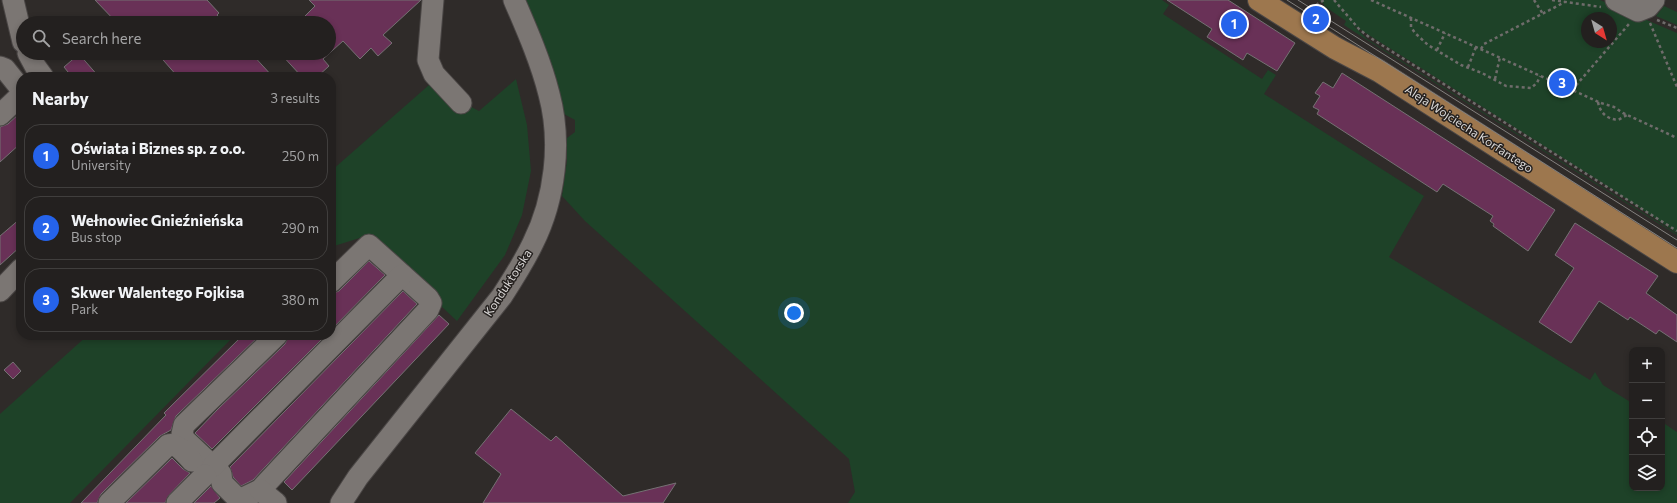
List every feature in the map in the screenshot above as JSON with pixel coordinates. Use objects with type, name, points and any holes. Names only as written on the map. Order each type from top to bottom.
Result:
[{"type":"main road","name":"Aleja Wojciecha Korfantego","points":[[1259,0],[1335,48],[1379,71],[1677,262]]},
{"type":"street","points":[[13,0],[17,16]]},
{"type":"street","points":[[433,0],[428,60],[434,74],[461,103]]},
{"type":"street","name":"Konduktorska","points":[[341,503],[362,473],[502,296],[520,268],[534,242],[543,220],[554,176],[554,123],[547,87],[514,0]]},
{"type":"street","points":[[1616,0],[1638,11],[1648,7],[1653,9]]},
{"type":"street","points":[[32,60],[40,72]]},
{"type":"street","points":[[0,67],[5,69],[16,83]]},
{"type":"street","points":[[0,115],[16,100]]},
{"type":"street","points":[[109,503],[168,445],[171,444],[176,445],[213,475],[238,500],[260,490],[428,310],[431,303],[428,298],[369,245],[336,277]]},
{"type":"street","points":[[0,291],[16,274]]},
{"type":"street","points":[[177,503],[213,475],[402,275]]},
{"type":"street","points":[[213,475],[185,440],[182,434],[184,425],[272,340]]},
{"type":"street","points":[[260,490],[276,503]]},
{"type":"path","points":[[1317,3],[1324,0]]},
{"type":"path","points":[[1334,0],[1359,29],[1369,37],[1677,231]]},
{"type":"path","points":[[1371,0],[1598,102],[1614,107],[1627,115],[1677,138]]},
{"type":"path","points":[[1534,0],[1543,14]]},
{"type":"path","points":[[1481,49],[1484,44],[1565,2]]},
{"type":"path","points":[[1653,9],[1677,28]]},
{"type":"path","points":[[1411,18],[1411,27],[1415,33],[1428,45],[1461,65],[1495,79],[1508,87],[1531,88],[1537,83],[1540,76]]},
{"type":"path","points":[[1649,21],[1677,87]]},
{"type":"path","points":[[1572,90],[1629,23]]},
{"type":"path","points":[[1437,50],[1446,33]]},
{"type":"path","points":[[1468,67],[1476,47]]},
{"type":"path","points":[[1495,79],[1500,58]]},
{"type":"path","points":[[1598,102],[1601,111],[1608,117],[1618,120],[1627,115]]},
{"type":"green space","points":[[526,0],[1162,0],[1169,5],[1163,14],[1262,79],[1268,70],[1276,75],[1264,94],[1424,196],[1389,257],[1590,380],[1595,372],[1603,385],[1629,401],[1629,491],[1665,491],[1665,424],[1677,432],[1677,503],[848,503],[855,492],[849,459],[585,221],[562,196],[567,161],[567,138],[575,132],[575,120],[564,114],[537,28]]},
{"type":"green space","points":[[1318,0],[1600,0],[1677,33],[1677,233],[1601,182],[1353,25],[1367,39],[1677,235],[1367,40],[1344,25],[1346,21],[1324,6],[1324,4]]},
{"type":"green space","points":[[1664,6],[1677,12],[1677,25],[1656,16]]},
{"type":"green space","points":[[516,79],[527,125],[531,171],[522,215],[505,255],[457,321],[366,236],[336,245],[336,167],[429,85],[479,111]]},
{"type":"green space","points":[[82,340],[230,340],[70,503],[0,503],[0,414]]},
{"type":"building","points":[[95,0],[207,0],[219,13],[218,16],[110,16]]},
{"type":"building","points":[[309,0],[421,0],[383,35],[392,43],[378,56],[371,48],[360,59],[343,41],[336,47],[336,16],[305,16],[315,6]]},
{"type":"building","points":[[1167,0],[1228,0],[1295,43],[1277,71],[1247,53],[1243,60],[1207,37],[1212,29]]},
{"type":"building","points":[[72,60],[84,60],[95,72],[68,72],[64,67]]},
{"type":"building","points":[[163,60],[257,60],[268,72],[174,72]]},
{"type":"building","points":[[286,60],[324,60],[329,66],[322,72],[297,72]]},
{"type":"building","points":[[1342,73],[1555,210],[1528,251],[1493,226],[1494,224],[1490,221],[1493,216],[1443,184],[1437,192],[1317,114],[1319,110],[1313,107],[1320,96],[1315,93],[1323,82],[1333,88]]},
{"type":"building","points":[[16,117],[16,148],[0,162],[0,127],[8,124]]},
{"type":"building","points":[[16,222],[16,251],[0,265],[0,236]]},
{"type":"building","points":[[1575,223],[1658,276],[1646,293],[1677,315],[1677,342],[1659,330],[1656,334],[1630,317],[1628,320],[1599,301],[1571,343],[1539,322],[1574,268],[1555,255]]},
{"type":"building","points":[[369,261],[385,275],[336,325],[336,292],[339,291]]},
{"type":"building","points":[[403,291],[417,304],[253,480],[241,486],[233,477],[230,467]]},
{"type":"building","points":[[439,315],[449,324],[292,490],[284,482]]},
{"type":"building","points":[[238,340],[255,340],[176,416],[171,430],[160,436],[101,494],[97,503],[81,503],[166,415],[164,413]]},
{"type":"building","points":[[287,340],[321,340],[212,449],[195,433],[285,344]]},
{"type":"building","points":[[13,362],[21,371],[13,379],[4,370]]},
{"type":"building","points":[[511,409],[551,441],[556,436],[623,496],[676,483],[663,503],[483,503],[501,474],[475,453]]},
{"type":"building","points":[[172,458],[183,469],[190,473],[169,495],[165,503],[126,503]]},
{"type":"building","points":[[211,486],[220,498],[214,503],[194,503]]},
{"type":"tram line","points":[[1287,0],[1677,248]]},
{"type":"tram line","points":[[1298,0],[1677,240]]},
{"type":"place","name":"Wełnowiec Gnieźnieńska","points":[[1316,19]]},
{"type":"place","name":"Oświata i Biznes sp. z o.o.","points":[[1234,24]]},
{"type":"place","name":"Skwer Walentego Fojkisa","points":[[1562,83]]}]
